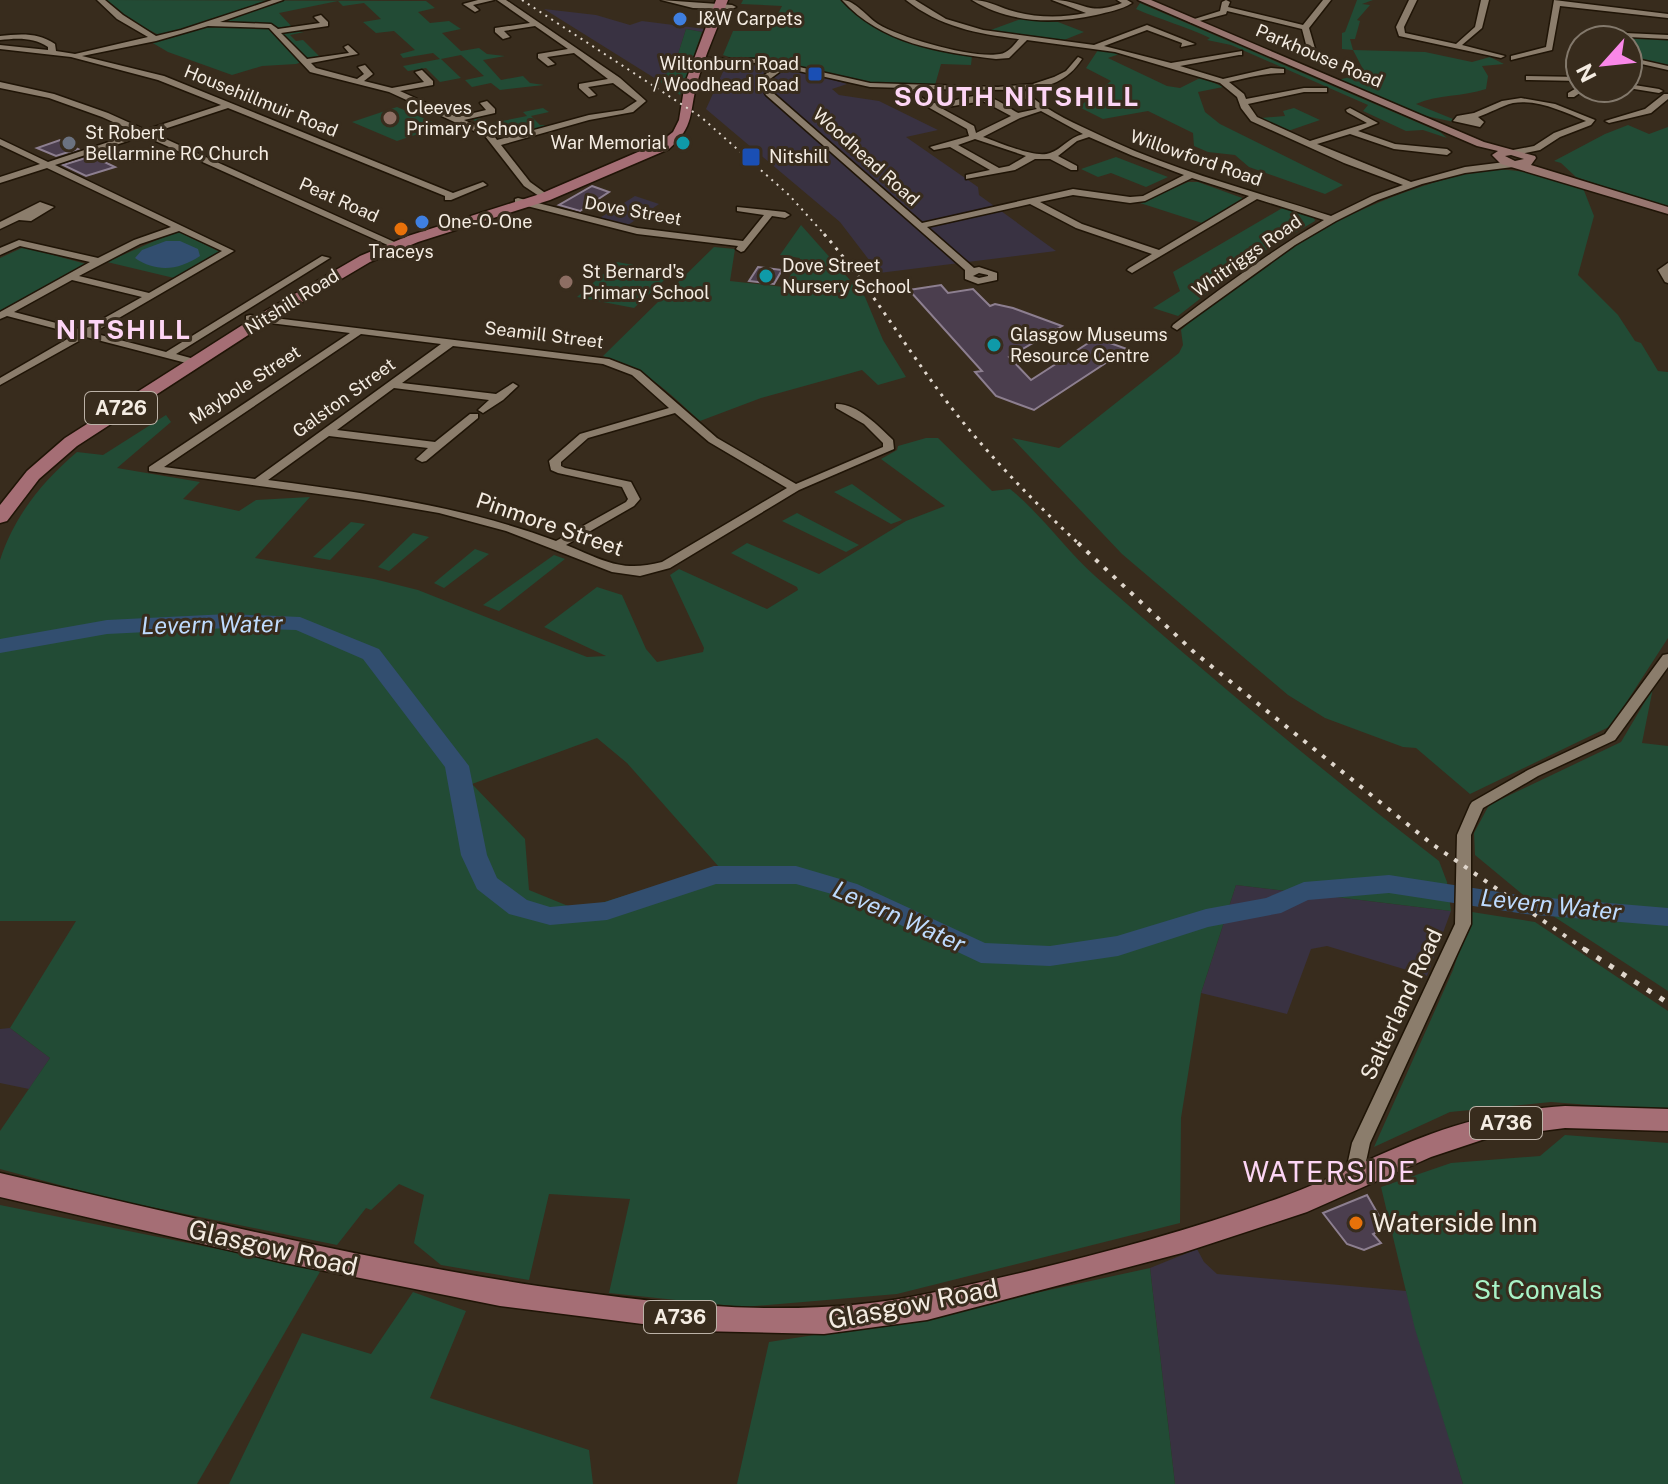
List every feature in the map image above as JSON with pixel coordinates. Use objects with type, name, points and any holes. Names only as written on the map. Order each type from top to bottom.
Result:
[{"type":"main road","name":"Parkhouse Road","points":[[1143,0],[1549,173],[1668,211]]},
{"type":"main road","name":"Nitshill Road","points":[[0,493],[30,461],[57,440],[182,359],[386,245],[531,199],[657,149],[678,134],[699,60],[727,3]]},
{"type":"main road","name":"Nitshill Road","points":[[691,95],[714,60],[727,3]]},
{"type":"main road","name":"Parkhouse Road","points":[[1481,144],[1497,156],[1531,159],[1549,173]]},
{"type":"main road","name":"Nitshill Road","points":[[0,517],[33,475],[71,442],[182,359]]},
{"type":"main road","name":"Glasgow Road","points":[[0,1185],[335,1262],[490,1293],[646,1314],[820,1322],[907,1311],[1149,1250],[1283,1208],[1461,1134],[1511,1122],[1573,1117],[1668,1120]]},
{"type":"street","points":[[101,0],[120,17],[156,39]]},
{"type":"street","points":[[71,55],[156,39],[279,0]]},
{"type":"street","points":[[475,10],[467,4],[490,0]]},
{"type":"street","points":[[497,143],[553,127],[544,119],[566,115],[573,121],[640,106],[640,98],[617,80],[501,0]]},
{"type":"street","points":[[665,0],[693,6],[727,3]]},
{"type":"street","points":[[846,0],[871,23],[929,46],[996,57],[1006,56],[1025,38]]},
{"type":"street","points":[[910,0],[943,21],[983,32],[1097,46],[1135,54],[1223,81],[1245,102],[1245,108],[1254,119],[1411,185]]},
{"type":"street","points":[[976,0],[1022,17],[1046,21],[1071,19],[1128,3],[1121,0]]},
{"type":"street","points":[[1056,0],[1094,13]]},
{"type":"street","points":[[1305,28],[1327,0]]},
{"type":"street","points":[[1413,0],[1399,31],[1414,39],[1459,44],[1501,56],[1496,58],[1513,60],[1549,48],[1558,2],[1668,16]]},
{"type":"street","points":[[1459,44],[1478,28],[1485,0]]},
{"type":"street","points":[[1192,21],[1216,15],[1226,4],[1305,28]]},
{"type":"street","points":[[517,27],[507,19],[523,16]]},
{"type":"street","points":[[277,31],[325,24],[318,17]]},
{"type":"street","points":[[209,24],[261,24],[277,31],[313,70],[392,90],[480,129],[497,143],[531,199]]},
{"type":"street","points":[[506,37],[498,30],[534,24]]},
{"type":"street","points":[[1097,46],[1147,27],[1187,44],[1202,42]]},
{"type":"street","points":[[1297,48],[1311,50],[1305,28]]},
{"type":"street","points":[[1644,34],[1668,37]]},
{"type":"street","name":"Househillmuir Road","points":[[0,38],[16,36],[47,41],[52,46],[52,53]]},
{"type":"street","name":"Househillmuir Road","points":[[0,47],[71,55],[161,78],[450,197],[483,185]]},
{"type":"street","points":[[303,62],[354,54],[348,47]]},
{"type":"street","points":[[551,64],[541,56],[575,50]]},
{"type":"street","points":[[1166,66],[1229,51],[1239,53]]},
{"type":"street","points":[[328,65],[339,62],[334,57]]},
{"type":"street","points":[[699,60],[785,64],[870,85],[1017,88],[1057,79],[1069,73],[1078,59]]},
{"type":"street","points":[[1513,60],[1529,78],[1564,79]]},
{"type":"street","points":[[1644,63],[1668,68]]},
{"type":"street","name":"Woodhead Road","points":[[785,64],[766,78],[764,85],[769,93],[972,271]]},
{"type":"street","points":[[357,82],[369,74],[362,67]]},
{"type":"street","points":[[589,70],[600,68]]},
{"type":"street","points":[[1223,81],[1270,68],[1281,71]]},
{"type":"street","points":[[392,90],[430,83],[419,72]]},
{"type":"street","points":[[1523,100],[1529,78]]},
{"type":"street","points":[[592,95],[582,86],[617,80]]},
{"type":"street","points":[[1245,102],[1261,101],[1312,86],[1324,90]]},
{"type":"street","name":"Peat Road","points":[[0,87],[65,106],[138,134],[386,245]]},
{"type":"street","points":[[908,87],[909,92],[932,107],[967,124],[992,129]]},
{"type":"street","name":"Willowford Road","points":[[1017,88],[1030,101],[1090,134],[1190,176],[1330,219]]},
{"type":"street","points":[[1644,89],[1666,93]]},
{"type":"street","points":[[1475,119],[1506,103],[1523,100],[1598,128],[1614,127],[1609,121],[1648,111],[1666,93]]},
{"type":"street","points":[[932,107],[984,98],[1017,116]]},
{"type":"street","points":[[457,119],[492,111],[484,103]]},
{"type":"street","points":[[0,180],[229,105]]},
{"type":"street","points":[[1309,144],[1374,123],[1350,110]]},
{"type":"street","points":[[934,147],[951,144],[1017,116],[1037,111]]},
{"type":"street","points":[[1363,115],[1376,112]]},
{"type":"street","points":[[967,124],[973,136]]},
{"type":"street","points":[[1531,159],[1592,124]]},
{"type":"street","name":"Whitriggs Road","points":[[1177,327],[1277,250],[1330,219],[1411,185],[1514,158],[1557,135],[1592,124]]},
{"type":"street","points":[[1350,131],[1394,146],[1447,152]]},
{"type":"street","points":[[1052,156],[1074,139],[1090,134]]},
{"type":"street","points":[[973,136],[1033,156],[1052,156],[1074,168]]},
{"type":"street","points":[[0,142],[229,251],[0,382]]},
{"type":"street","points":[[951,144],[998,171]]},
{"type":"street","points":[[969,177],[1012,168],[1033,156]]},
{"type":"street","name":"Whitriggs Road","points":[[1475,167],[1497,156]]},
{"type":"street","points":[[920,226],[1073,192],[1130,200],[1145,198],[1190,176]]},
{"type":"street","points":[[1132,270],[1256,196]]},
{"type":"street","name":"Dove Street","points":[[531,199],[637,231],[742,247],[770,213]]},
{"type":"street","points":[[1031,201],[1079,226],[1159,253]]},
{"type":"street","points":[[740,209],[785,215]]},
{"type":"street","points":[[0,226],[18,217]]},
{"type":"street","points":[[2,314],[137,242],[180,227]]},
{"type":"street","points":[[0,238],[99,261]]},
{"type":"street","points":[[0,252],[19,243]]},
{"type":"street","points":[[2,314],[182,359],[325,258]]},
{"type":"street","points":[[1668,266],[1663,270],[1668,280]]},
{"type":"street","points":[[72,277],[151,296]]},
{"type":"street","name":"Seamill Street","points":[[255,319],[605,361],[636,373],[727,450],[795,488]]},
{"type":"street","name":"Maybole Street","points":[[153,469],[358,332]]},
{"type":"street","name":"Galston Street","points":[[257,483],[451,342]]},
{"type":"street","points":[[393,385],[499,398]]},
{"type":"street","points":[[422,459],[513,386]]},
{"type":"street","name":"Pinmore Street","points":[[153,469],[363,496],[440,510],[510,528],[624,571],[648,571],[666,565],[795,488],[888,449],[887,439],[875,428],[840,406]]},
{"type":"street","points":[[558,545],[634,499],[627,484],[562,471],[555,468],[555,461],[584,436],[676,409]]},
{"type":"street","points":[[461,427],[477,431]]},
{"type":"street","points":[[327,432],[437,446]]},
{"type":"street","name":"Salterland Road","points":[[1353,1180],[1361,1143],[1463,924],[1464,835],[1477,805],[1533,773],[1610,737],[1668,658]]},
{"type":"shaded area","points":[[544,9],[596,15],[630,25],[642,21],[705,29],[702,32],[686,29],[673,70],[656,79]]},
{"type":"shaded area","points":[[727,63],[800,70],[847,84],[832,89],[839,95],[879,101],[938,130],[906,137],[978,187],[979,195],[1056,251],[879,273],[840,222],[706,109]]},
{"type":"shaded area","points":[[635,196],[659,204],[628,225],[598,219]]},
{"type":"shaded area","points":[[1236,885],[1451,911],[1427,976],[1327,946],[1311,949],[1287,1014],[1201,993]]},
{"type":"shaded area","points":[[10,1028],[50,1058],[29,1089],[0,1083],[0,1029]]},
{"type":"shaded area","points":[[1197,1249],[1204,1262],[1217,1274],[1406,1291],[1463,1484],[1175,1484],[1150,1268]]},
{"type":"green space","points":[[106,0],[426,1],[435,8],[418,12],[430,23],[449,21],[461,29],[442,33],[461,51],[479,48],[487,54],[505,56],[483,60],[501,80],[523,76],[530,83],[544,85],[500,90],[491,83],[472,87],[465,80],[484,76],[461,55],[441,59],[461,78],[440,82],[426,68],[408,71],[403,66],[440,59],[433,53],[403,58],[400,54],[415,50],[394,31],[376,33],[363,22],[381,19],[364,3],[343,6],[338,1],[279,13],[296,31],[304,32],[290,35],[296,41],[303,40],[319,56],[296,64],[262,66],[232,75],[168,52],[151,42],[165,38],[133,22]]},
{"type":"green space","points":[[743,0],[843,0],[856,13],[886,32],[919,45],[972,56],[971,65],[941,64],[935,85],[904,85],[863,82],[778,62],[729,57],[723,55],[733,31],[769,31],[782,6],[741,4]]},
{"type":"green space","points":[[1357,0],[1373,0],[1362,4],[1370,5],[1357,20],[1360,21],[1355,39],[1350,39],[1353,50],[1342,49],[1342,33]]},
{"type":"green space","points":[[1140,3],[1440,132],[1447,138],[1423,130],[1406,131],[1363,111],[1368,105],[1231,45],[1207,40],[1210,38],[1136,9]]},
{"type":"green space","points":[[1021,19],[1058,22],[1084,32],[1064,40],[988,31]]},
{"type":"green space","points":[[686,29],[702,32],[680,95],[656,79],[673,70]]},
{"type":"green space","points":[[1644,38],[1668,40],[1668,65],[1644,61]]},
{"type":"green space","points":[[1098,50],[1122,53],[1108,58],[1167,86],[1180,88],[1202,77],[1223,87],[1198,92],[1205,112],[1220,124],[1343,185],[1325,194],[1249,167],[1235,155],[1208,152],[1194,146],[1193,133],[1148,111],[1103,119],[1079,107],[1111,81],[1086,68]]},
{"type":"green space","points":[[1353,50],[1425,52],[1472,62],[1490,57],[1504,64],[1482,66],[1488,76],[1486,89],[1416,104],[1454,122],[1426,116],[1338,80],[1365,73]]},
{"type":"green space","points":[[397,107],[442,126],[397,141],[352,122]]},
{"type":"green space","points":[[543,108],[549,112],[531,116],[540,125],[546,125],[517,135],[473,120],[479,117],[487,124],[527,116],[523,112]]},
{"type":"green space","points":[[1294,108],[1320,120],[1288,131],[1261,118],[1285,116],[1283,111]]},
{"type":"green space","points":[[1628,125],[1649,134],[1668,127],[1668,208],[1576,177],[1561,163],[1554,161]]},
{"type":"green space","points":[[1116,157],[1168,177],[1146,187],[1111,173],[1098,177],[1081,169]]},
{"type":"green space","points":[[1491,168],[1542,174],[1583,188],[1594,216],[1578,275],[1618,315],[1635,341],[1641,343],[1658,371],[1668,372],[1668,638],[1611,726],[1470,794],[1416,748],[1403,747],[1325,718],[1288,695],[1122,554],[1012,438],[1059,448],[1179,353],[1183,345],[1181,330],[1250,274],[1287,250],[1325,228],[1405,192]]},
{"type":"green space","points":[[1188,182],[1198,182],[1245,199],[1202,223],[1140,203]]},
{"type":"green space","points":[[1284,207],[1314,217],[1315,221],[1251,259],[1178,316],[1153,308],[1180,291],[1173,272]]},
{"type":"green space","points":[[801,225],[865,297],[883,340],[906,377],[878,385],[862,370],[761,398],[700,421],[644,374],[603,356],[714,247],[735,249],[730,281],[784,287],[800,258],[780,255]]},
{"type":"green space","points":[[177,231],[220,252],[174,278],[107,262]]},
{"type":"green space","points":[[24,247],[86,264],[0,311],[0,258]]},
{"type":"green space","points":[[617,262],[673,272],[634,308],[577,297]]},
{"type":"green space","points":[[166,415],[171,422],[117,468],[200,482],[183,499],[239,511],[256,500],[310,497],[255,558],[418,590],[587,657],[606,656],[544,627],[597,587],[622,595],[646,649],[657,662],[703,652],[704,648],[670,575],[679,569],[767,609],[798,590],[797,587],[731,553],[747,543],[819,574],[906,521],[945,506],[881,459],[897,450],[898,446],[938,438],[992,491],[1010,489],[1084,566],[1137,613],[1308,757],[1439,861],[1447,882],[1451,911],[1236,885],[1201,993],[1181,1118],[1180,1223],[897,1294],[743,1307],[609,1293],[630,1199],[549,1194],[529,1280],[441,1265],[414,1243],[424,1195],[399,1184],[371,1210],[366,1208],[337,1245],[112,1199],[0,1169],[0,1131],[50,1058],[10,1028],[76,921],[0,921],[0,560],[21,514],[52,476],[77,452],[103,455]],"holes":[[[597,738],[627,763],[719,867],[578,910],[529,890],[525,839],[472,784]]]},
{"type":"green space","points":[[852,484],[902,520],[891,524],[834,492]]},
{"type":"green space","points":[[797,513],[859,545],[846,552],[782,521]]},
{"type":"green space","points":[[351,522],[365,524],[330,560],[313,557]]},
{"type":"green space","points":[[413,533],[429,537],[389,571],[378,567]]},
{"type":"green space","points":[[475,549],[489,554],[444,588],[434,583]]},
{"type":"green space","points":[[554,555],[565,559],[499,611],[483,605]]},
{"type":"green space","points":[[1653,688],[1642,743],[1668,746],[1668,909],[1528,899],[1475,855],[1474,833],[1489,805],[1621,742]]},
{"type":"green space","points":[[1472,912],[1535,922],[1668,1011],[1668,1111],[1551,1102],[1450,1112],[1374,1147],[1453,970]]},
{"type":"green space","points":[[1550,914],[1668,923],[1668,991]]},
{"type":"green space","name":"St Convals","points":[[1565,1135],[1668,1143],[1668,1484],[1463,1484],[1415,1329],[1381,1187],[1451,1163],[1540,1156]]},
{"type":"green space","points":[[0,1205],[321,1270],[197,1484],[0,1484]]},
{"type":"green space","points":[[1150,1268],[1175,1484],[737,1484],[769,1342],[911,1320]]},
{"type":"green space","points":[[413,1292],[466,1311],[430,1398],[589,1450],[593,1484],[229,1484],[302,1333],[371,1354]]},
{"type":"water","points":[[166,241],[180,241],[198,249],[200,256],[168,268],[151,266],[135,258],[142,250]]},
{"type":"building","points":[[60,140],[78,149],[56,156],[37,148]]},
{"type":"building","points":[[92,156],[115,167],[86,176],[63,165]]},
{"type":"building","points":[[592,186],[609,192],[580,211],[559,205]]},
{"type":"building","name":"Dove Street Nursery School","points":[[758,267],[782,270],[774,284],[749,281]]},
{"type":"building","name":"Glasgow Museums Resource Centre","points":[[941,285],[948,293],[973,289],[990,306],[995,304],[1013,308],[1062,326],[1009,357],[1031,380],[1096,338],[1127,349],[1034,410],[996,396],[975,372],[982,371],[909,290]]},
{"type":"building","name":"Waterside Inn","points":[[1367,1195],[1386,1228],[1373,1234],[1381,1243],[1364,1250],[1347,1244],[1323,1213]]},
{"type":"waterway","name":"Levern Water","points":[[0,646],[107,627],[228,621],[300,624],[371,654],[457,766],[474,855],[486,883],[518,907],[550,916],[607,911],[714,875],[796,875],[848,890],[981,953],[1050,956],[1118,946],[1206,918],[1272,906],[1304,891],[1389,884],[1525,905],[1668,917]]},
{"type":"railway","points":[[522,0],[701,117],[789,195],[826,236]]},
{"type":"railway","points":[[824,234],[857,274],[962,421],[1010,476],[1080,545]]},
{"type":"railway","points":[[1078,543],[1195,653],[1432,844],[1585,950]]},
{"type":"railway","points":[[1585,950],[1668,1003]]},
{"type":"place","name":"J&W Carpets","points":[[680,19]]},
{"type":"place","name":"Wiltonburn Road / Woodhead Road","points":[[815,74]]},
{"type":"place","name":"Cleeves Primary School","points":[[390,118]]},
{"type":"place","name":"St Robert Bellarmine RC Church","points":[[69,143]]},
{"type":"place","name":"War Memorial","points":[[683,143]]},
{"type":"place","name":"Nitshill","points":[[751,157]]},
{"type":"place","name":"One-O-One","points":[[422,222]]},
{"type":"place","name":"Traceys","points":[[401,229]]},
{"type":"place","name":"Dove Street Nursery School","points":[[766,276]]},
{"type":"place","name":"St Bernard's Primary School","points":[[566,282]]},
{"type":"place","name":"Glasgow Museums Resource Centre","points":[[994,345]]},
{"type":"place","name":"Waterside Inn","points":[[1356,1223]]},
{"type":"district","name":"SOUTH NITSHILL","points":[[1017,97]]},
{"type":"district","name":"NITSHILL","points":[[124,330]]},
{"type":"district","name":"WATERSIDE","points":[[1330,1172]]}]
